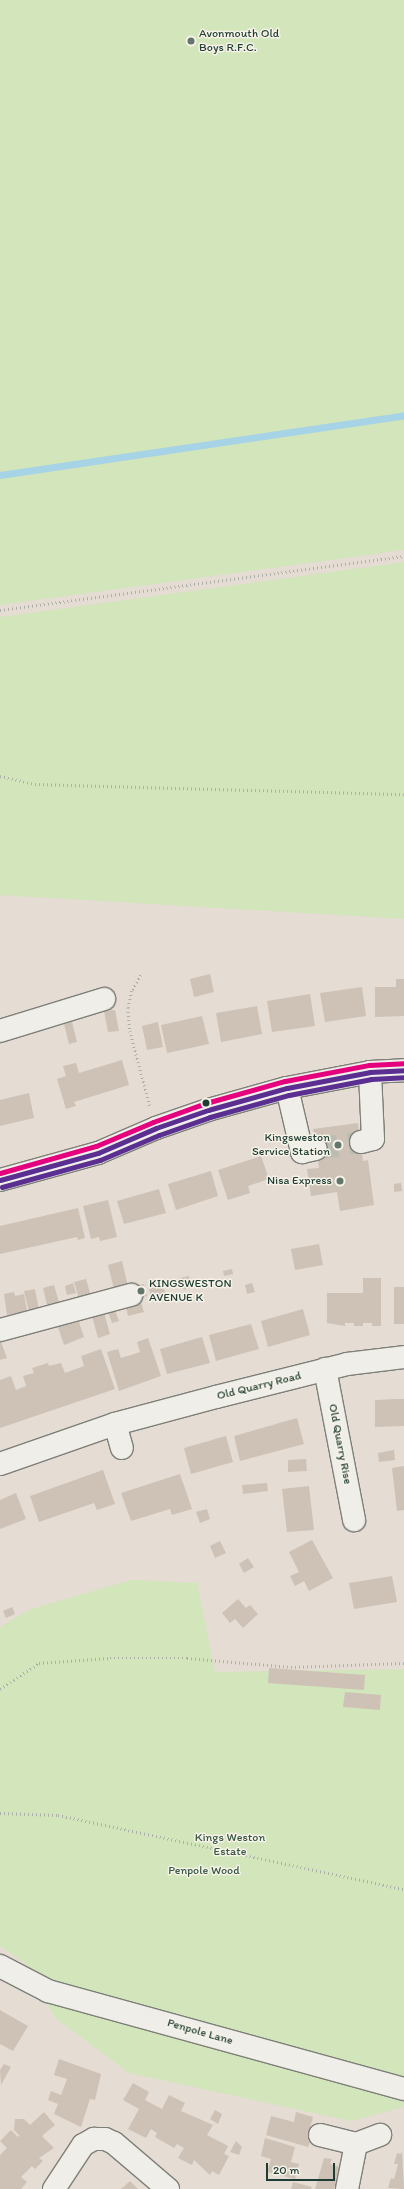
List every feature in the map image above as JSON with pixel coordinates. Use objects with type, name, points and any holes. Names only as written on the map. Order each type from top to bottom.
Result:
[{"type":"street","points":[[0,1031],[104,999]]},
{"type":"street","points":[[0,1180],[98,1153],[156,1128],[208,1110],[287,1088],[370,1072],[404,1070]]},
{"type":"street","points":[[361,1142],[373,1139],[370,1072]]},
{"type":"street","points":[[287,1088],[302,1152],[316,1149]]},
{"type":"street","points":[[0,1330],[131,1295]]},
{"type":"street","name":"Old Quarry Road","points":[[0,1464],[115,1424],[325,1369],[404,1357]]},
{"type":"street","name":"Old Quarry Rise","points":[[325,1369],[354,1520]]},
{"type":"street","points":[[115,1424],[122,1448]]},
{"type":"street","name":"Penpole Lane","points":[[0,1966],[48,1991],[404,2089]]},
{"type":"street","points":[[320,2135],[356,2144],[380,2135]]},
{"type":"street","points":[[54,2189],[83,2145],[94,2139],[105,2139],[114,2143],[168,2189]]},
{"type":"street","points":[[347,2189],[356,2144]]},
{"type":"path","points":[[0,610],[404,556]]},
{"type":"path","points":[[0,776],[35,784],[404,794]]},
{"type":"path","points":[[141,975],[132,991],[128,1008],[130,1030],[156,1128]]},
{"type":"path","points":[[0,1689],[39,1663],[110,1658],[187,1658],[291,1667],[404,1663]]},
{"type":"path","points":[[0,1813],[58,1815],[404,1889]]},
{"type":"green space","points":[[0,0],[404,0],[404,550],[0,605]]},
{"type":"green space","points":[[404,562],[404,919],[0,895],[0,617]]},
{"type":"green space","name":"Penpole Wood","points":[[131,1580],[197,1583],[215,1672],[404,1669],[404,2107],[351,2121],[129,2073],[55,2018],[26,1964],[0,1946],[0,1627],[31,1609]]},
{"type":"building","points":[[210,974],[214,992],[194,997],[190,979]]},
{"type":"building","points":[[396,979],[404,979],[404,1016],[375,1017],[375,987],[396,987]]},
{"type":"building","points":[[362,987],[366,1016],[325,1022],[320,993]]},
{"type":"building","points":[[310,994],[315,1026],[272,1032],[267,1001]]},
{"type":"building","points":[[257,1006],[262,1034],[221,1042],[216,1013]]},
{"type":"building","points":[[115,1010],[119,1031],[108,1032],[104,1011]]},
{"type":"building","points":[[202,1016],[209,1044],[167,1053],[161,1025]]},
{"type":"building","points":[[72,1022],[77,1042],[69,1044],[64,1024]]},
{"type":"building","points":[[158,1022],[163,1047],[147,1050],[142,1026]]},
{"type":"building","points":[[122,1060],[129,1085],[74,1102],[76,1106],[66,1109],[57,1079],[66,1076],[63,1066],[76,1063],[79,1073]]},
{"type":"building","points":[[29,1093],[34,1118],[0,1126],[0,1100]]},
{"type":"building","points":[[358,1123],[363,1161],[368,1160],[374,1205],[340,1211],[337,1192],[311,1196],[307,1169],[319,1168],[313,1129]]},
{"type":"building","points":[[261,1156],[269,1179],[248,1186],[250,1193],[228,1200],[218,1170]]},
{"type":"building","points":[[211,1171],[218,1196],[176,1210],[168,1184]]},
{"type":"building","points":[[401,1183],[402,1191],[394,1192],[394,1184]]},
{"type":"building","points":[[159,1189],[166,1213],[124,1224],[117,1201]]},
{"type":"building","points":[[108,1200],[117,1237],[100,1241],[99,1237],[91,1239],[83,1206]]},
{"type":"building","points":[[78,1208],[85,1238],[78,1240],[77,1237],[0,1254],[0,1226]]},
{"type":"building","points":[[319,1244],[323,1265],[295,1270],[291,1249]]},
{"type":"building","points":[[122,1261],[128,1286],[114,1289],[108,1265]]},
{"type":"building","points":[[232,1269],[233,1274],[224,1276],[223,1271]]},
{"type":"building","points":[[189,1276],[193,1287],[184,1290],[180,1278]]},
{"type":"building","points":[[363,1278],[381,1278],[381,1326],[372,1326],[372,1323],[363,1323],[363,1326],[354,1326],[354,1323],[345,1323],[345,1326],[327,1323],[327,1293],[363,1293]]},
{"type":"building","points":[[86,1279],[91,1296],[79,1299],[74,1282]]},
{"type":"building","points":[[73,1283],[76,1293],[67,1295],[65,1286]]},
{"type":"building","points":[[252,1283],[255,1292],[247,1294],[245,1285]]},
{"type":"building","name":"KINGSWESTON AVENUE K","points":[[144,1284],[147,1296],[138,1298],[135,1286]]},
{"type":"building","points":[[54,1285],[59,1302],[47,1305],[43,1288]]},
{"type":"building","points":[[163,1285],[166,1296],[152,1300],[149,1289]]},
{"type":"building","points":[[394,1287],[404,1287],[404,1324],[394,1324]]},
{"type":"building","points":[[35,1289],[39,1310],[29,1312],[24,1291]]},
{"type":"building","points":[[14,1292],[15,1296],[24,1294],[27,1311],[7,1315],[4,1294]]},
{"type":"building","points":[[140,1299],[144,1312],[128,1316],[125,1303]]},
{"type":"building","points":[[303,1309],[310,1335],[268,1347],[261,1321]]},
{"type":"building","points":[[115,1310],[119,1321],[112,1323],[108,1312]]},
{"type":"building","points":[[104,1313],[110,1334],[98,1338],[92,1316]]},
{"type":"building","points":[[79,1322],[84,1337],[64,1345],[58,1327]]},
{"type":"building","points":[[251,1324],[259,1349],[216,1361],[209,1335]]},
{"type":"building","points":[[202,1337],[210,1363],[167,1374],[160,1349]]},
{"type":"building","points":[[148,1338],[161,1376],[119,1391],[107,1352],[118,1349],[121,1358],[140,1352],[137,1342]]},
{"type":"building","points":[[0,1339],[7,1358],[0,1360]]},
{"type":"building","points":[[101,1349],[115,1389],[0,1428],[0,1380],[11,1376],[16,1390],[26,1386],[23,1376],[34,1373],[32,1368],[48,1363],[49,1366],[61,1363],[65,1373],[84,1366],[81,1356]]},
{"type":"building","points":[[404,1399],[404,1426],[375,1427],[375,1400]]},
{"type":"building","points":[[297,1418],[304,1444],[240,1461],[234,1436]]},
{"type":"building","points":[[226,1436],[233,1462],[191,1474],[184,1448]]},
{"type":"building","points":[[394,1450],[395,1460],[379,1462],[378,1453]]},
{"type":"building","points":[[306,1459],[307,1471],[288,1472],[288,1460]]},
{"type":"building","points":[[404,1466],[404,1510],[397,1511],[392,1468]]},
{"type":"building","points":[[103,1470],[115,1504],[97,1510],[94,1503],[39,1522],[30,1496]]},
{"type":"building","points":[[180,1474],[192,1509],[172,1515],[170,1509],[131,1521],[121,1493]]},
{"type":"building","points":[[267,1483],[268,1491],[243,1494],[242,1485]]},
{"type":"building","points":[[309,1486],[314,1530],[287,1532],[282,1489]]},
{"type":"building","points":[[16,1493],[26,1519],[0,1529],[0,1500]]},
{"type":"building","points":[[207,1509],[210,1519],[200,1523],[196,1512]]},
{"type":"building","points":[[312,1540],[333,1578],[309,1591],[304,1581],[295,1586],[290,1576],[299,1572],[289,1552]]},
{"type":"building","points":[[220,1541],[226,1553],[215,1558],[210,1546]]},
{"type":"building","points":[[248,1558],[254,1567],[244,1573],[239,1564]]},
{"type":"building","points":[[392,1576],[397,1602],[354,1609],[349,1583]]},
{"type":"building","points":[[238,1599],[246,1608],[250,1605],[258,1614],[243,1628],[235,1619],[230,1623],[222,1613]]},
{"type":"building","points":[[12,1607],[15,1614],[6,1618],[3,1611]]},
{"type":"building","points":[[269,1668],[365,1675],[364,1690],[268,1683]]},
{"type":"building","points":[[345,1692],[381,1695],[380,1710],[343,1707]]},
{"type":"building","points":[[0,2010],[28,2026],[13,2051],[0,2044]]},
{"type":"building","points":[[59,2059],[101,2074],[95,2100],[90,2099],[81,2127],[54,2114],[58,2104],[48,2100],[51,2091],[61,2095],[67,2079],[54,2075]]},
{"type":"building","points":[[4,2064],[11,2067],[1,2085],[0,2070]]},
{"type":"building","points":[[133,2083],[149,2092],[145,2100],[162,2109],[169,2095],[185,2103],[181,2111],[213,2125],[207,2135],[228,2146],[224,2154],[229,2156],[219,2175],[212,2171],[210,2175],[194,2160],[192,2165],[178,2158],[184,2148],[177,2144],[174,2148],[155,2137],[157,2133],[151,2129],[146,2138],[128,2129],[139,2109],[123,2100]]},
{"type":"building","points":[[215,2110],[222,2114],[218,2124],[210,2119]]},
{"type":"building","points":[[44,2112],[55,2125],[42,2136],[54,2148],[39,2158],[43,2161],[35,2169],[32,2166],[21,2177],[27,2182],[21,2189],[0,2189],[0,2155],[7,2148],[0,2141],[11,2130],[18,2137],[19,2135],[14,2130],[15,2119],[24,2119],[30,2125]]},
{"type":"building","points":[[296,2112],[313,2117],[310,2127],[315,2129],[308,2147],[266,2135],[271,2116],[294,2122]]},
{"type":"building","points":[[265,2138],[295,2147],[291,2162],[299,2164],[295,2179],[267,2172],[271,2159],[261,2156]]},
{"type":"building","points":[[236,2141],[242,2147],[239,2155],[230,2152]]},
{"type":"building","points":[[402,2150],[404,2189],[388,2188],[391,2178],[394,2179],[396,2172],[398,2164],[394,2164],[397,2153],[401,2154]]},
{"type":"building","points":[[324,2158],[332,2159],[330,2164],[340,2167],[334,2189],[315,2189]]},
{"type":"building","points":[[130,2181],[138,2189],[121,2189]]},
{"type":"building","points":[[293,2182],[312,2187],[311,2189],[291,2189]]},
{"type":"waterway","points":[[0,475],[404,415]]},
{"type":"tunnel","points":[[316,1149],[361,1142]]},
{"type":"transit line","points":[[0,1173],[96,1146],[153,1122],[206,1103],[285,1081],[369,1065],[404,1063]]},
{"type":"transit line","points":[[0,1180],[98,1153],[156,1128],[208,1110],[287,1088],[370,1072],[404,1070]]},
{"type":"transit line","points":[[2,1187],[100,1160],[159,1135],[210,1117],[289,1095],[371,1079],[404,1077]]},
{"type":"place","name":"Avonmouth Old Boys R.F.C.","points":[[191,41]]},
{"type":"place","name":"Kingsweston Service Station","points":[[338,1145]]},
{"type":"place","name":"Nisa Express","points":[[340,1181]]},
{"type":"place","name":"KINGSWESTON AVENUE K","points":[[141,1291]]},
{"type":"park label","name":"Kings Weston Estate","points":[[230,1845]]}]
